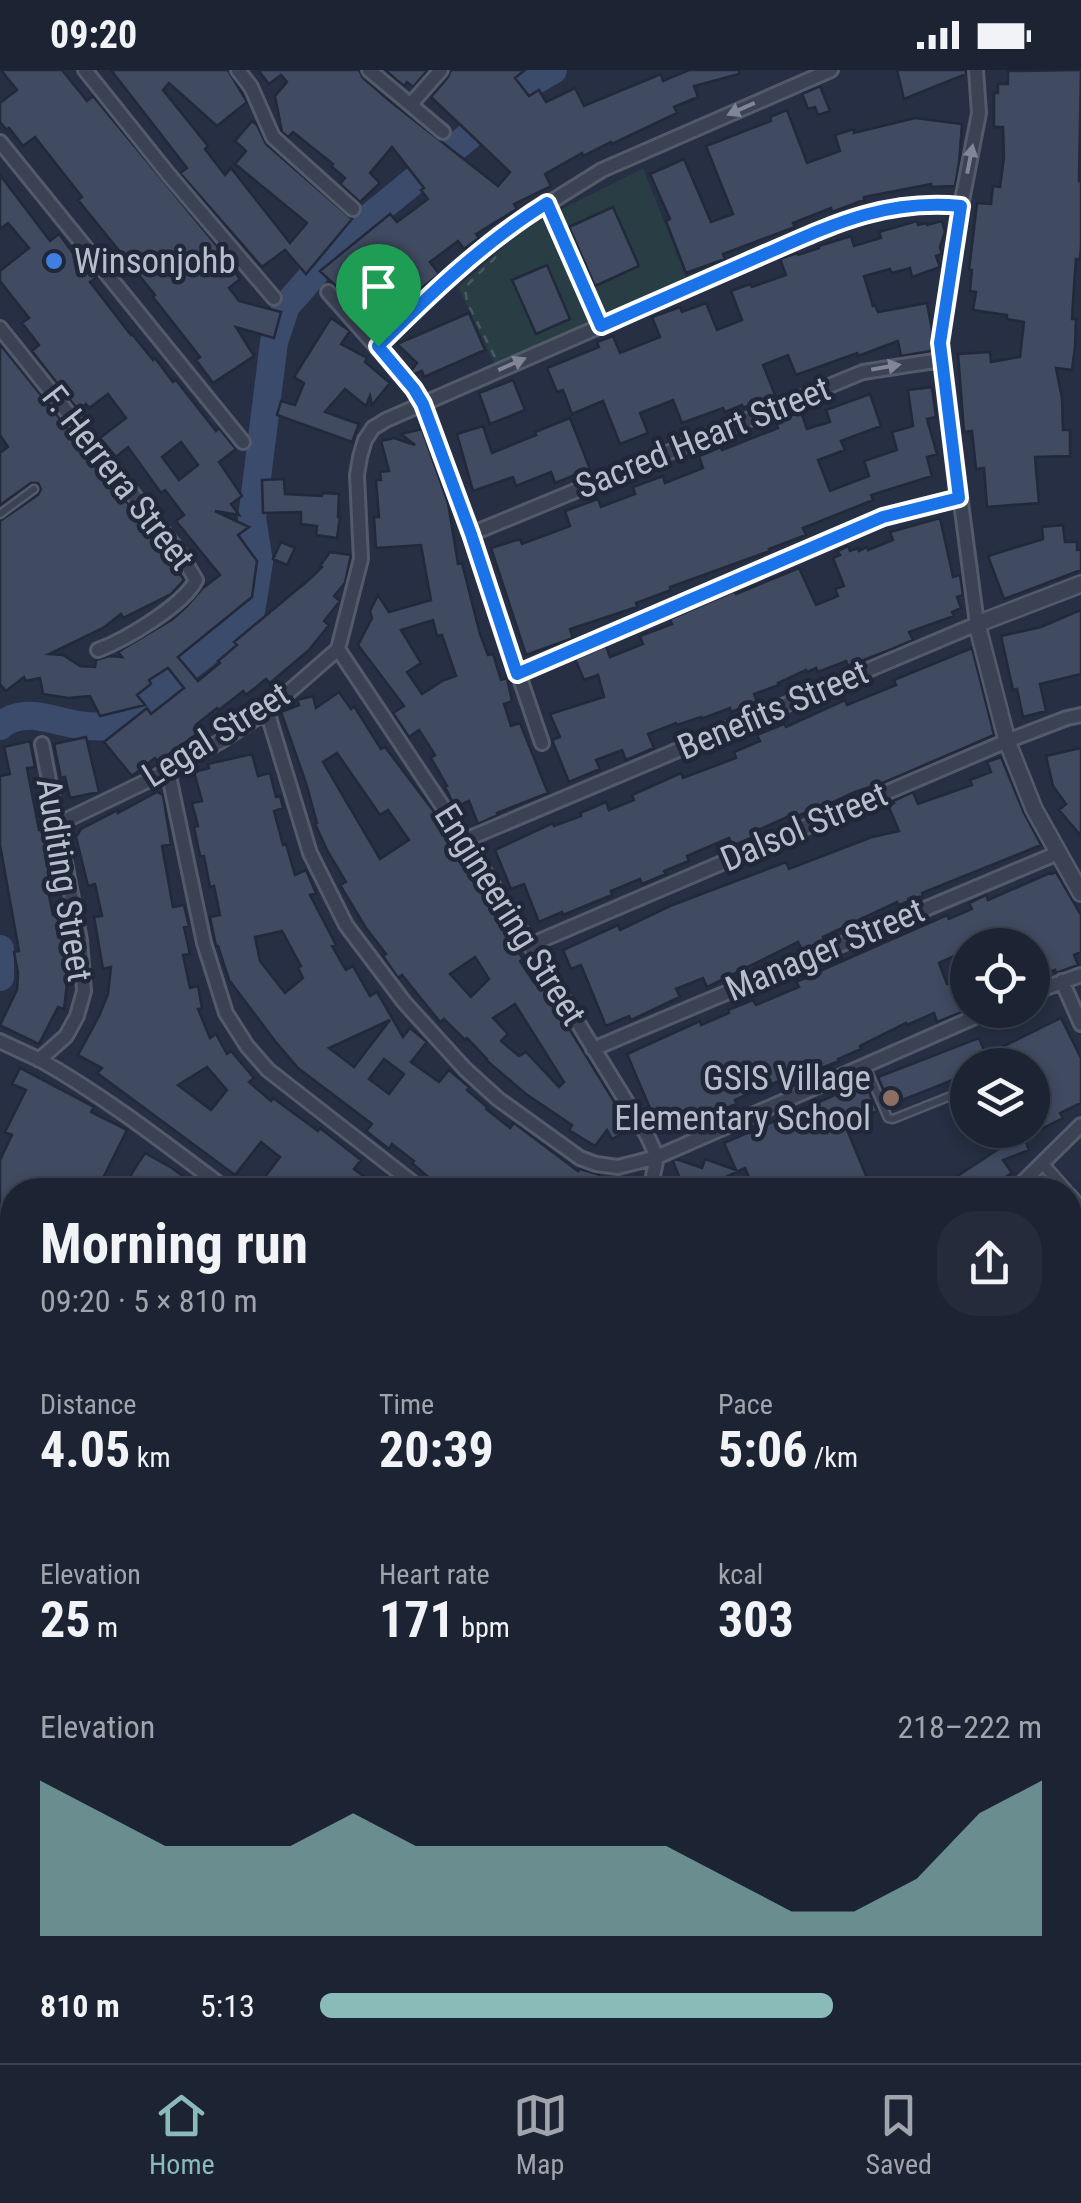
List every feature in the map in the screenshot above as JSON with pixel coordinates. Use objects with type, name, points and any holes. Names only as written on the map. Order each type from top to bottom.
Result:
[{"type":"street","points":[[85,70],[274,298]]},
{"type":"street","points":[[238,70],[251,87],[273,137],[353,209]]},
{"type":"street","points":[[369,70],[443,132]]},
{"type":"street","points":[[411,104],[441,70]]},
{"type":"street","points":[[378,346],[492,241],[547,203],[610,166],[831,70]]},
{"type":"street","points":[[976,70],[980,114],[961,206],[940,343],[941,360],[978,624],[1008,741],[1034,809],[1081,892]]},
{"type":"street","points":[[0,142],[243,442]]},
{"type":"street","points":[[338,649],[361,558],[357,476],[365,440],[373,428],[826,228],[909,205],[961,206]]},
{"type":"street","points":[[328,292],[378,346],[423,404],[542,743]]},
{"type":"street","name":"F. Herrera Street","points":[[0,328],[180,553],[196,580],[183,596],[144,626],[98,650]]},
{"type":"street","name":"Sacred Heart Street","points":[[471,534],[863,372],[941,360]]},
{"type":"street","points":[[517,674],[883,517],[959,498]]},
{"type":"street","name":"Benefits Street","points":[[466,840],[1081,584]]},
{"type":"street","name":"Legal Street","points":[[58,824],[221,741],[267,711],[338,649]]},
{"type":"street","name":"Engineering Street","points":[[338,649],[466,840],[657,1157]]},
{"type":"street","points":[[267,711],[310,852],[346,925],[404,1002],[466,1070],[498,1099],[580,1158],[618,1167],[657,1157],[950,1028]]},
{"type":"street","name":"Dalsol Street","points":[[530,945],[1008,741],[1081,714]]},
{"type":"street","name":"Auditing Street","points":[[39,1060],[66,1036],[84,991],[80,940],[42,744]]},
{"type":"street","points":[[168,771],[204,943],[226,1013],[246,1046],[268,1070],[407,1178]]},
{"type":"street","name":"Manager Street","points":[[593,1049],[1058,852]]},
{"type":"street","points":[[1050,986],[1081,974]]},
{"type":"street","points":[[1062,981],[1081,1024]]},
{"type":"street","points":[[0,1041],[39,1060],[211,1178]]},
{"type":"street","points":[[1027,1178],[1081,1125]]},
{"type":"street","points":[[653,1178],[657,1157]]},
{"type":"street","points":[[1042,1163],[1055,1178]]},
{"type":"lane","points":[[547,203],[601,326]]},
{"type":"lane","points":[[0,514],[34,489]]},
{"type":"lane","points":[[865,1065],[888,1118],[950,1096]]},
{"type":"path","points":[[492,241],[497,255],[465,287],[465,296],[501,370]]},
{"type":"green space","points":[[643,168],[688,282],[496,367],[458,287],[525,228]]},
{"type":"building","points":[[1,70],[62,70],[87,101],[93,96],[227,258],[240,279],[229,288],[239,301],[281,312],[274,338],[236,327],[254,356],[213,383],[196,360],[200,357],[78,200],[82,197],[35,137],[23,146],[0,122],[0,103],[17,90]]},
{"type":"building","points":[[111,70],[228,70],[247,102],[217,126],[169,83],[163,90],[208,146],[205,149],[225,175],[231,168],[290,243],[307,223],[235,164],[246,151],[235,141],[252,121],[266,144],[352,219],[306,274],[285,250],[262,267],[180,173],[187,168]]},
{"type":"building","points":[[258,70],[359,70],[391,102],[498,186],[510,172],[431,97],[451,70],[525,70],[515,78],[529,96],[539,90],[546,102],[575,88],[584,106],[661,74],[663,81],[689,70],[739,70],[739,74],[694,86],[698,97],[674,107],[677,113],[612,144],[583,156],[582,153],[545,174],[551,186],[514,204],[517,209],[476,234],[479,238],[464,249],[458,241],[430,262],[439,274],[418,291],[409,280],[371,320],[320,271],[390,214],[397,222],[428,199],[421,190],[424,188],[392,147],[370,173],[380,183],[360,202],[340,184],[345,178],[333,164],[293,132],[288,137],[282,132],[275,96],[287,82],[281,75],[269,84]]},
{"type":"building","points":[[385,70],[428,70],[413,87],[407,82],[404,86]]},
{"type":"building","points":[[897,70],[966,70],[966,74],[904,99]]},
{"type":"building","points":[[1081,70],[1081,245],[1080,259],[1076,259],[1072,319],[1076,319],[1075,347],[1072,370],[1056,368],[1063,430],[1070,430],[1070,456],[1035,457],[1039,503],[987,507],[984,468],[976,469],[972,431],[964,432],[958,354],[990,352],[991,362],[1020,357],[1024,322],[973,310],[976,292],[970,291],[977,203],[991,204],[993,186],[1000,187],[1004,157],[1003,127],[994,127],[994,93],[998,93],[998,84],[1008,84],[1008,71]]},
{"type":"building","points":[[820,86],[830,111],[818,115],[815,107],[808,109],[802,94]]},
{"type":"building","points":[[787,110],[807,163],[840,151],[835,135],[854,129],[854,133],[915,118],[962,124],[955,186],[931,184],[864,197],[832,212],[831,208],[793,223],[795,227],[723,254],[725,259],[686,273],[666,221],[670,219],[650,174],[684,159],[711,222],[733,214],[706,146],[771,121],[770,117]]},
{"type":"building","points":[[0,175],[50,241],[59,234],[76,257],[79,255],[97,277],[90,282],[131,335],[236,449],[219,462],[242,496],[231,504],[239,515],[215,511],[249,527],[238,535],[257,561],[252,597],[178,657],[198,681],[237,645],[234,642],[311,578],[330,552],[351,555],[345,583],[334,596],[340,601],[324,621],[329,625],[309,650],[270,683],[266,679],[246,695],[243,691],[217,708],[196,725],[201,731],[132,776],[104,742],[147,708],[151,714],[184,688],[168,668],[149,680],[151,684],[137,695],[145,705],[100,716],[90,696],[43,694],[40,678],[26,681],[24,677],[6,691],[0,684],[0,521],[41,489],[38,483],[31,483],[0,505],[0,453],[8,447],[0,435],[0,344],[153,535],[184,580],[171,594],[123,618],[121,614],[103,628],[49,654],[63,655],[80,666],[95,667],[96,660],[122,657],[118,652],[173,619],[220,575],[176,521],[184,515],[165,490],[161,493],[128,447],[116,457],[100,438],[126,418],[108,394],[89,408],[86,404],[78,410],[32,351],[39,345],[22,323],[29,318],[0,281],[0,271],[29,248],[8,223],[0,229]],"holes":[[[181,442],[198,465],[179,480],[162,457]]]},
{"type":"building","points":[[613,207],[639,266],[595,286],[569,227]]},
{"type":"building","points":[[917,221],[918,225],[927,225],[942,221],[942,254],[936,256],[940,267],[912,277],[910,268],[864,276],[878,312],[927,303],[931,351],[901,356],[898,341],[796,375],[788,355],[763,365],[775,395],[743,408],[742,405],[725,412],[723,408],[682,423],[673,400],[640,413],[648,433],[620,444],[603,401],[572,414],[563,390],[557,392],[547,368],[599,347],[597,342],[613,336],[620,353],[660,337],[652,317],[706,303],[717,330],[742,320],[731,291],[786,275],[780,259],[851,236],[854,246],[881,238],[879,232]]},
{"type":"building","points":[[547,265],[570,319],[536,334],[512,280]]},
{"type":"building","points":[[469,313],[485,350],[424,377],[422,371],[414,374],[411,371],[417,363],[397,344]]},
{"type":"building","points":[[331,318],[350,331],[341,344],[367,358],[365,362],[390,383],[372,405],[370,396],[366,406],[345,389],[325,412],[359,424],[352,442],[277,415],[281,401],[295,405],[304,383],[294,377]]},
{"type":"building","points":[[513,380],[525,410],[490,424],[479,393]]},
{"type":"building","points":[[932,387],[936,417],[927,419],[937,454],[927,457],[932,476],[871,495],[873,500],[803,528],[806,535],[670,587],[671,590],[636,603],[637,607],[570,629],[573,638],[526,655],[491,548],[520,539],[522,544],[570,526],[565,511],[598,499],[601,507],[635,494],[633,487],[663,476],[665,483],[703,468],[699,456],[778,428],[776,421],[801,412],[807,429],[830,422],[826,410],[870,394],[881,426],[841,441],[845,450],[818,460],[830,491],[869,476],[864,461],[897,450],[892,432],[913,426],[908,390]]},
{"type":"building","points":[[570,418],[590,469],[555,483],[551,472],[516,486],[513,477],[473,491],[457,434],[483,426],[492,453]]},
{"type":"building","points":[[422,429],[448,503],[458,564],[462,563],[480,634],[488,655],[493,654],[501,680],[507,678],[512,701],[504,704],[511,726],[520,723],[548,793],[478,824],[469,801],[455,807],[431,758],[435,755],[419,730],[409,737],[393,713],[404,706],[358,645],[378,595],[389,612],[431,600],[421,545],[376,548],[376,480],[381,480],[380,472],[389,471],[381,441],[394,438],[415,445],[401,434]],"holes":[[[433,620],[437,636],[442,635],[456,676],[422,694],[407,672],[421,663],[401,630]]]},
{"type":"building","points":[[284,479],[285,494],[339,494],[337,538],[316,535],[317,526],[301,524],[301,512],[263,513],[262,480]]},
{"type":"building","points":[[940,518],[953,577],[960,575],[963,595],[957,597],[961,608],[952,612],[954,616],[909,632],[913,640],[848,666],[846,661],[818,672],[816,668],[806,670],[754,694],[757,702],[648,734],[654,748],[626,760],[622,750],[596,760],[600,769],[569,782],[552,740],[560,737],[550,714],[604,697],[598,675],[584,680],[575,659],[606,646],[610,657],[643,644],[640,636],[672,624],[670,619],[799,568],[816,605],[838,596],[835,589],[844,586],[833,558],[840,555],[837,551],[848,546],[850,551],[867,547],[868,550],[893,540],[890,532]]},
{"type":"building","points":[[1063,525],[1065,542],[1077,542],[1077,550],[1081,549],[1081,570],[1004,599],[988,556],[1043,539],[1042,527]]},
{"type":"building","points":[[281,542],[295,548],[287,565],[273,559]]},
{"type":"building","points":[[1081,610],[1081,674],[1040,684],[1046,711],[1023,717],[1001,636],[1041,627]]},
{"type":"building","points":[[972,648],[994,735],[827,805],[797,816],[796,813],[732,846],[729,838],[687,856],[689,861],[664,871],[666,874],[642,884],[640,879],[563,915],[562,912],[539,922],[524,884],[511,889],[495,850],[606,802],[609,810],[634,800],[632,795],[681,773],[683,778],[736,758],[734,752],[760,741],[757,735],[784,724],[786,727],[845,700],[847,705],[896,685],[894,680]]},
{"type":"building","points":[[339,692],[351,709],[354,706],[381,749],[385,747],[436,814],[432,815],[461,863],[479,890],[483,888],[511,933],[507,935],[523,959],[520,961],[533,981],[538,978],[631,1129],[612,1139],[607,1130],[595,1146],[569,1130],[572,1125],[526,1094],[444,1019],[440,1022],[402,975],[398,978],[340,885],[346,882],[315,824],[306,783],[281,712],[299,705],[297,700],[313,696],[316,708]],"holes":[[[337,753],[380,815],[388,810],[409,840],[380,859],[323,762]],[[475,957],[489,979],[471,997],[450,974]],[[515,1004],[564,1082],[559,1087],[526,1052],[519,1056],[501,1041],[508,1034],[493,1018]]]},
{"type":"building","points":[[86,737],[99,792],[70,798],[54,744]]},
{"type":"building","points":[[30,741],[35,767],[27,768],[39,830],[43,830],[49,856],[45,856],[52,884],[47,885],[53,915],[58,914],[68,975],[64,1009],[58,1007],[39,1044],[0,1025],[17,990],[14,952],[19,951],[0,845],[0,776],[10,774],[4,747]]},
{"type":"building","points":[[1081,748],[1081,836],[1059,810],[1066,804],[1053,786],[1046,756]]},
{"type":"building","points":[[252,754],[258,776],[270,773],[283,808],[274,811],[283,845],[286,844],[295,875],[306,870],[316,893],[310,895],[346,970],[353,966],[370,996],[377,992],[403,1037],[410,1028],[427,1042],[411,1062],[439,1082],[449,1070],[510,1128],[514,1123],[578,1171],[603,1178],[429,1178],[392,1144],[389,1149],[366,1131],[372,1124],[298,1068],[229,980],[216,946],[210,917],[220,915],[204,856],[200,856],[192,803],[202,801],[194,772],[209,768],[208,764]],"holes":[[[282,931],[301,966],[298,968],[303,978],[285,993],[260,961],[255,937]],[[390,1020],[354,1067],[329,1048]],[[384,1059],[404,1074],[389,1094],[369,1079]]]},
{"type":"building","points":[[1001,757],[1041,845],[922,893],[923,896],[898,905],[897,902],[802,950],[798,942],[707,987],[703,978],[676,989],[680,997],[631,1020],[629,1016],[606,1026],[581,965],[571,969],[563,950],[618,925],[620,930],[670,906],[786,862],[789,869],[872,837],[899,831],[888,805],[893,801],[913,792],[918,804],[972,785],[970,780],[991,772],[987,762]]},
{"type":"building","points":[[157,792],[163,795],[171,844],[162,846],[173,907],[184,905],[190,954],[183,955],[190,988],[198,986],[202,1008],[198,1009],[210,1038],[216,1034],[227,1054],[231,1051],[254,1078],[249,1082],[271,1101],[273,1098],[318,1131],[320,1128],[361,1160],[354,1169],[366,1178],[264,1178],[280,1157],[261,1142],[235,1175],[97,1073],[102,1068],[78,1055],[108,994],[111,967],[103,969],[94,917],[102,916],[95,884],[88,886],[76,837],[81,829]],"holes":[[[207,1067],[227,1090],[211,1110],[178,1085]]]},
{"type":"building","points":[[1056,872],[1081,915],[1081,952],[1074,955],[1078,965],[1050,972],[1050,928],[950,928],[950,958],[939,963],[947,984],[950,983],[950,1017],[937,1022],[934,1013],[906,1023],[839,1061],[764,1087],[714,1113],[687,1122],[684,1116],[658,1127],[627,1054],[753,1000],[756,1005],[799,987],[796,982],[822,970],[947,915],[949,919],[972,909],[969,903],[986,895],[988,900]]},
{"type":"building","points":[[1061,1018],[1081,1058],[1081,1103],[1060,1113],[1063,1118],[1050,1124],[1050,1048],[1000,1048],[1041,1028],[1050,1028],[1050,1023]]},
{"type":"building","points":[[979,1038],[983,1048],[953,1048]]},
{"type":"building","points":[[950,1049],[950,1081],[890,1105],[878,1077]]},
{"type":"building","points":[[20,1068],[94,1107],[91,1112],[127,1130],[103,1178],[0,1178],[0,1160],[12,1135],[5,1132],[26,1090],[12,1084]]},
{"type":"building","points":[[865,1082],[877,1111],[845,1125],[867,1178],[749,1178],[745,1168],[726,1178],[680,1178],[673,1161],[676,1159],[702,1168],[705,1159],[736,1170],[724,1143]]},
{"type":"building","points":[[1000,1148],[1029,1150],[1003,1160],[1012,1173],[1004,1178],[955,1178]]},
{"type":"building","points":[[145,1153],[185,1178],[129,1178]]},
{"type":"waterway","points":[[0,726],[28,716],[83,726],[112,726],[237,629],[251,611],[259,562],[252,518],[274,342],[286,306],[350,233],[469,136],[514,93],[553,70]]},
{"type":"waterway","points":[[0,949],[0,977]]},
{"type":"place","name":"Winsonjohb","points":[[54,261]]},
{"type":"place","name":"GSIS Village Elementary School","points":[[891,1098]]},
{"type":"route","points":[[547,203],[601,326],[826,228],[880,210],[909,205],[961,206],[940,343],[959,498],[883,517],[517,674],[423,404],[378,346],[472,257],[547,203]]}]
